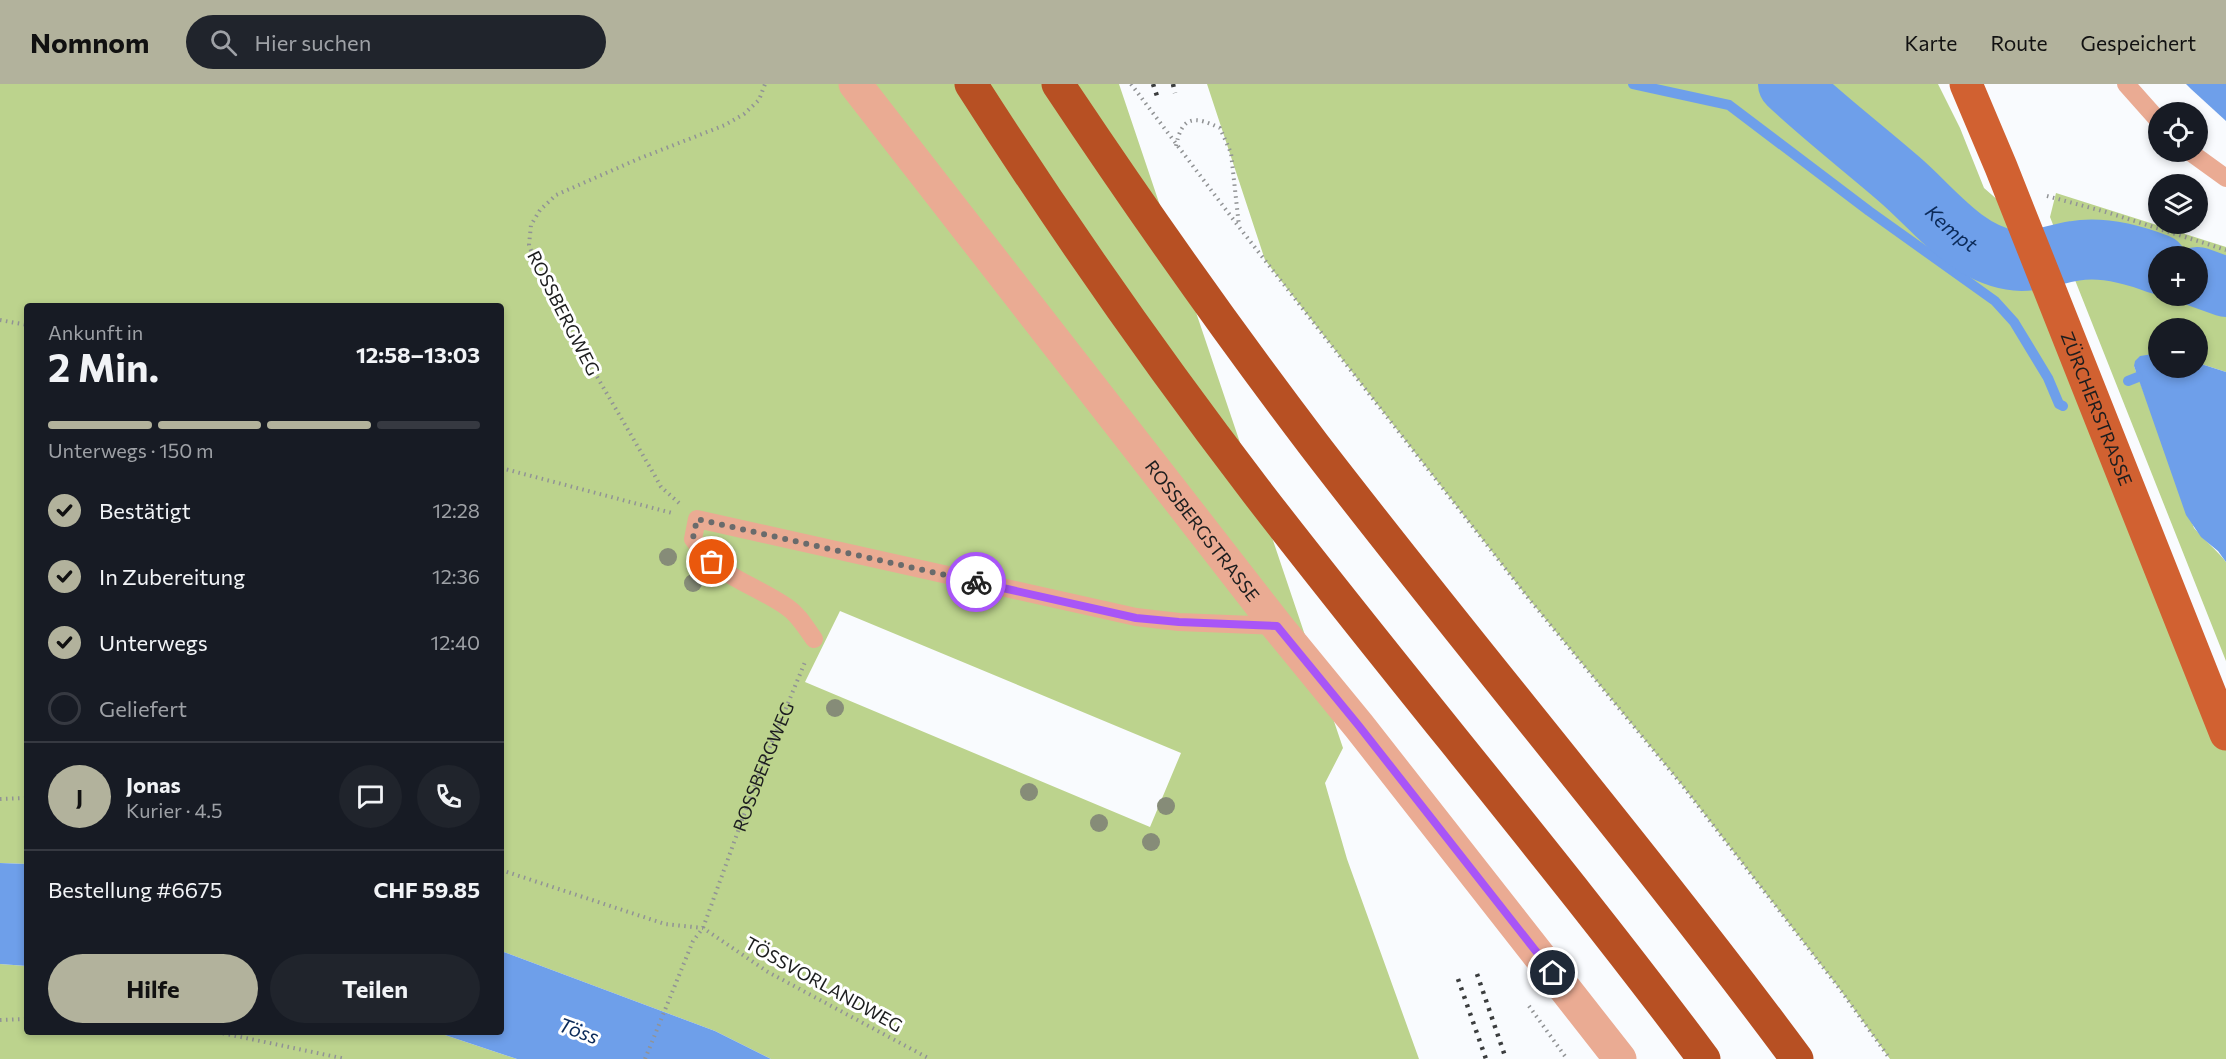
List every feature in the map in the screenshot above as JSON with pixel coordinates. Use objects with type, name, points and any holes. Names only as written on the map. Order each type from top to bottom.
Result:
[{"type":"highway","points":[[971,84],[1095,271],[1255,489],[1588,908],[1704,1059]]},
{"type":"highway","points":[[1058,84],[1208,302],[1301,427],[1702,933],[1797,1059]]},
{"type":"main road","name":"ZÜRCHERSTRASSE","points":[[1966,84],[2226,734]]},
{"type":"street","name":"ROSSBERGSTRASSE","points":[[855,84],[1277,626],[1374,745],[1620,1059]]},
{"type":"lane","points":[[2126,84],[2148,109]]},
{"type":"lane","points":[[2204,162],[2226,178]]},
{"type":"lane","points":[[814,639],[799,618],[787,607],[736,580],[712,562],[693,538],[697,519],[1136,618],[1277,626]]},
{"type":"path","name":"ROSSBERGWEG","points":[[662,487],[626,430],[546,284],[531,250],[529,239],[531,225],[540,210],[561,193],[638,159],[725,125],[744,114],[759,100],[765,84]]},
{"type":"path","points":[[1131,84],[1176,146],[1191,161],[1239,227],[1529,599],[1682,785],[1839,988],[1890,1059]]},
{"type":"path","points":[[1176,146],[1179,131],[1187,122],[1201,119],[1220,128],[1231,153],[1239,227]]},
{"type":"path","points":[[2041,195],[2106,212],[2226,250]]},
{"type":"path","points":[[0,320],[24,324]]},
{"type":"path","points":[[504,469],[697,519]]},
{"type":"path","name":"ROSSBERGWEG","points":[[645,1059],[693,941],[703,928],[761,767],[814,639]]},
{"type":"path","points":[[0,799],[24,798]]},
{"type":"path","name":"TÖSSVORLANDWEG","points":[[504,871],[665,924],[703,928],[768,972],[930,1059]]},
{"type":"path","points":[[1529,1006],[1567,1059]]},
{"type":"path","points":[[0,1020],[24,1019]]},
{"type":"path","points":[[231,1035],[346,1059]]},
{"type":"green space","points":[[0,84],[1119,84],[1343,748],[1325,783],[1347,859],[1419,1059],[771,1059],[715,1031],[504,952],[504,303],[24,303],[24,864],[0,863]],"holes":[[[840,611],[1181,753],[1150,827],[805,682]]]},
{"type":"green space","points":[[1207,84],[1938,84],[1960,128],[1984,188],[2023,222],[2226,734],[2226,1059],[1890,1059],[1839,988],[1682,785],[1529,599],[1265,260]]},
{"type":"green space","points":[[2056,193],[2148,222],[2148,234],[2185,234],[2226,247],[2226,372],[2208,366],[2208,318],[2148,318],[2148,357],[2134,366],[2194,528],[2226,562],[2226,661],[2050,217]]},
{"type":"green space","points":[[0,964],[24,966],[24,1035],[445,1035],[517,1059],[0,1059]]},
{"type":"water","points":[[2186,84],[2226,84],[2226,121],[2208,102]]},
{"type":"water","points":[[2148,355],[2148,378],[2208,378],[2208,366],[2226,372],[2226,562],[2218,551],[2201,537],[2186,515],[2134,366],[2140,356]]},
{"type":"water","points":[[0,863],[24,864],[24,966],[0,964]]},
{"type":"water","name":"Töss","points":[[504,952],[715,1031],[771,1059],[517,1059],[445,1035],[504,1035]]},
{"type":"waterway","points":[[1633,84],[1729,105],[1869,211],[1995,301],[2014,322],[2048,378],[2059,404],[2063,406]]},
{"type":"waterway","name":"Kempt","points":[[1788,84],[1899,179],[1950,227],[1978,248],[1994,255],[2019,261],[2085,250],[2106,250],[2148,260]]},
{"type":"waterway","name":"Kempt","points":[[2208,281],[2226,287]]},
{"type":"waterway","points":[[2128,381],[2138,377]]},
{"type":"railway","points":[[1153,84],[1158,99]]},
{"type":"railway","points":[[1173,84],[1175,93]]},
{"type":"railway","points":[[1477,974],[1506,1059]]},
{"type":"railway","points":[[1458,979],[1486,1059]]},
{"type":"way so far","points":[[712,562],[693,538],[697,519],[976,582]]},
{"type":"route","points":[[976,582],[1136,618],[1277,626],[1359,726],[1553,973]]}]
